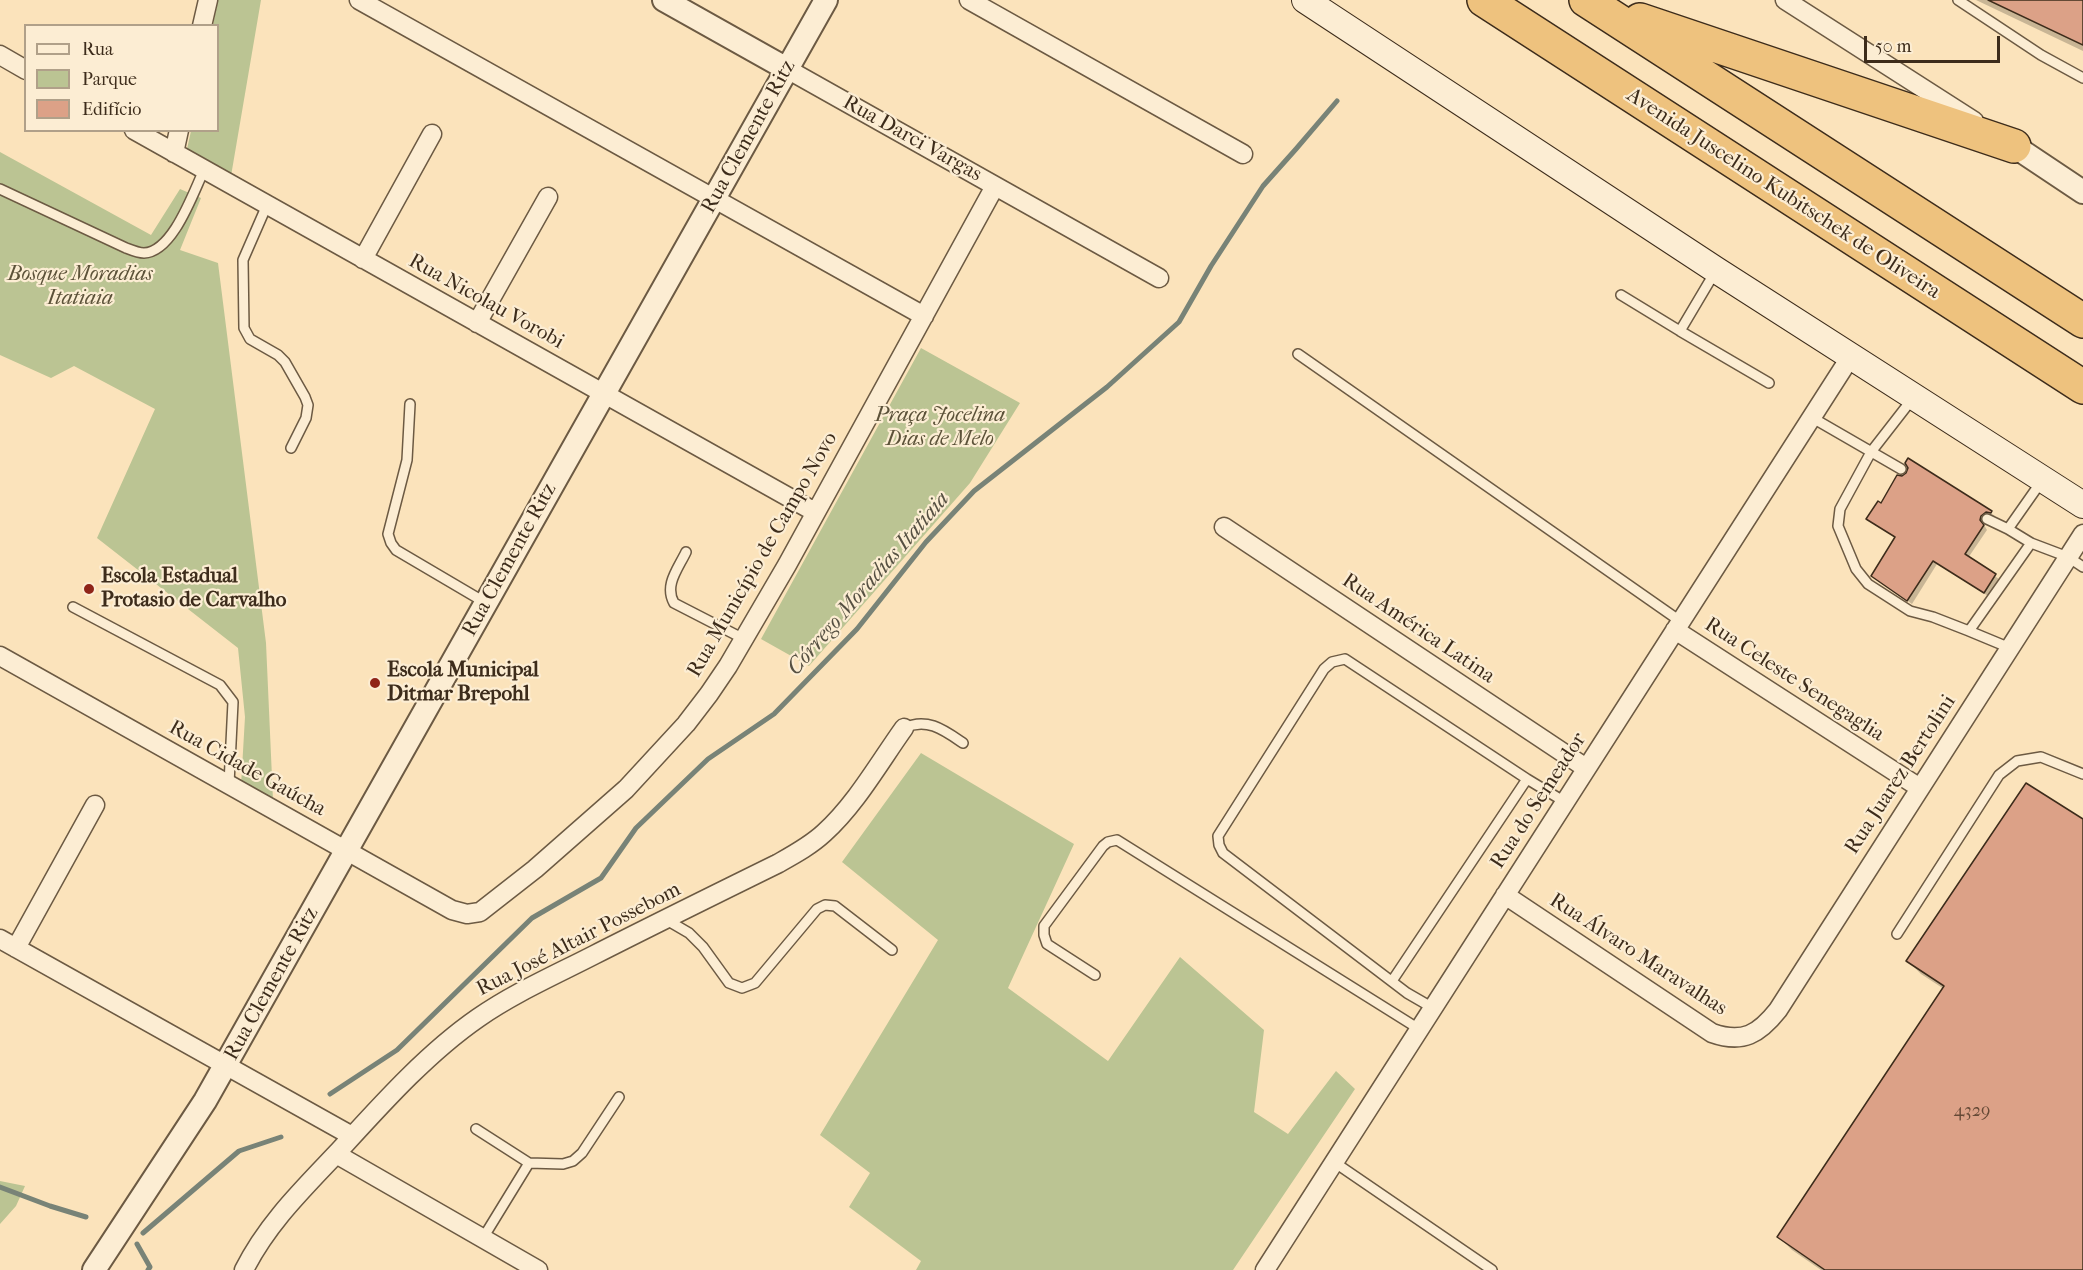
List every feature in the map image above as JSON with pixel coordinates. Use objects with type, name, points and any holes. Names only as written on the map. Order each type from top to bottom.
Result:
[{"type":"highway","name":"Avenida Juscelino Kubitschek de Oliveira","points":[[1484,0],[2083,387]]},
{"type":"highway","points":[[1590,2],[2014,146]]},
{"type":"highway","points":[[1590,2],[2083,321]]},
{"type":"main road","points":[[1305,0],[1716,270],[2083,505]]},
{"type":"street","points":[[202,24],[208,0]]},
{"type":"street","points":[[359,0],[924,316]]},
{"type":"street","name":"Rua Darci Vargas","points":[[664,0],[1159,278]]},
{"type":"street","name":"Rua Clemente Ritz","points":[[94,1270],[189,1127],[225,1066],[826,0]]},
{"type":"street","points":[[969,0],[1244,154]]},
{"type":"street","points":[[1785,0],[2083,192]]},
{"type":"street","points":[[0,55],[24,69]]},
{"type":"street","name":"Rua Nicolau Vorobi","points":[[137,132],[815,513]]},
{"type":"street","points":[[174,153],[179,132]]},
{"type":"street","points":[[363,259],[432,134]]},
{"type":"street","name":"Rua Município de Campo Novo","points":[[474,914],[488,908],[626,789],[686,724],[728,666],[995,186]]},
{"type":"street","points":[[477,323],[548,197]]},
{"type":"street","name":"Rua do Semeador","points":[[1265,1270],[1851,356]]},
{"type":"street","name":"Rua América Latina","points":[[1224,527],[1586,768]]},
{"type":"street","name":"Rua Juarez Bertolini","points":[[1750,1035],[1761,1029],[1778,1010],[2010,648],[2075,562],[2083,534]]},
{"type":"street","name":"Rua Celeste Senegaglia","points":[[1678,626],[1920,788]]},
{"type":"street","name":"Rua Cidade Gaúcha","points":[[0,656],[459,914],[474,914]]},
{"type":"street","name":"Rua José Altair Possebom","points":[[244,1270],[263,1236],[276,1219],[352,1136],[425,1062],[478,1018],[536,984],[804,849],[825,833],[856,796],[904,728]]},
{"type":"street","points":[[95,805],[8,943],[352,1136]]},
{"type":"street","name":"Rua Álvaro Maravalhas","points":[[1505,895],[1713,1032],[1724,1037],[1737,1038],[1750,1035]]},
{"type":"street","points":[[336,1154],[538,1270]]},
{"type":"lane","points":[[1958,0],[2041,55],[2083,78]]},
{"type":"lane","points":[[0,189],[126,248],[144,253],[164,246],[173,233],[204,170]]},
{"type":"lane","points":[[267,205],[243,260],[244,328],[250,339],[278,355],[285,362],[305,397],[308,405],[306,418],[291,448]]},
{"type":"lane","points":[[1680,332],[1716,270]]},
{"type":"lane","points":[[1621,295],[1769,383]]},
{"type":"lane","points":[[1298,354],[1678,626]]},
{"type":"lane","points":[[1914,396],[1871,452],[1840,509],[1838,526],[1856,569],[1868,584],[1910,611],[1933,617],[2010,648]]},
{"type":"lane","points":[[410,404],[407,460],[388,534],[391,543],[396,550],[486,603]]},
{"type":"lane","points":[[1811,417],[1901,469]]},
{"type":"lane","points":[[2008,529],[2043,479]]},
{"type":"lane","points":[[1987,519],[2031,543],[2075,562]]},
{"type":"lane","points":[[1969,631],[2031,543]]},
{"type":"lane","points":[[686,552],[669,586],[674,603],[744,639]]},
{"type":"lane","points":[[73,607],[220,685],[233,702],[229,784]]},
{"type":"lane","points":[[1433,1008],[1407,993],[1222,853],[1219,845],[1218,836],[1324,669],[1332,662],[1345,659],[1565,802]]},
{"type":"lane","points":[[904,728],[921,723],[930,724],[963,743]]},
{"type":"lane","points":[[1897,934],[2000,775],[2017,761],[2041,757],[2083,774]]},
{"type":"lane","points":[[1392,981],[1527,779]]},
{"type":"lane","points":[[1095,975],[1047,944],[1044,926],[1102,846],[1117,840],[1419,1029]]},
{"type":"lane","points":[[665,919],[689,933],[703,947],[729,983],[742,988],[755,983],[817,909],[825,905],[835,906],[892,950]]},
{"type":"lane","points":[[476,1129],[529,1163],[563,1164],[573,1161],[582,1153],[619,1097]]},
{"type":"lane","points":[[1334,1162],[1492,1270]]},
{"type":"lane","points":[[483,1238],[529,1163]]},
{"type":"green space","points":[[218,0],[261,0],[231,176],[187,149],[191,132],[219,132],[219,24],[213,24]]},
{"type":"green space","name":"Bosque Moradias Itatiaia","points":[[0,152],[151,235],[180,189],[201,198],[180,250],[218,263],[266,643],[273,800],[241,786],[245,717],[238,648],[97,538],[155,409],[74,366],[51,378],[0,355]]},
{"type":"green space","name":"Praça Jocelina Dias de Melo","points":[[921,348],[1020,403],[970,483],[809,666],[761,639]]},
{"type":"green space","points":[[921,753],[1074,844],[1008,988],[1108,1061],[1180,957],[1264,1030],[1254,1112],[1288,1134],[1336,1071],[1355,1089],[1233,1270],[916,1270],[921,1261],[849,1207],[870,1173],[820,1135],[938,940],[842,862]]},
{"type":"green space","points":[[0,1181],[25,1186],[16,1206],[0,1224]]},
{"type":"building","points":[[1988,0],[2083,0],[2083,45]]},
{"type":"building","points":[[1908,458],[1992,511],[1981,516],[1980,520],[1984,525],[1965,554],[1996,574],[1984,593],[1933,561],[1907,601],[1871,576],[1895,537],[1866,519],[1878,501],[1881,503],[1897,475],[1902,476],[1906,473],[1908,468],[1905,463]]},
{"type":"building","points":[[2026,783],[2083,819],[2083,1270],[1825,1270],[1777,1237],[1944,986],[1906,961]]},
{"type":"waterway","name":"Córrego Moradias Itatiaia","points":[[330,1094],[397,1050],[532,918],[601,878],[636,828],[708,759],[774,714],[857,629],[926,542],[974,491],[1107,387],[1179,322],[1211,266],[1263,186],[1337,101]]},
{"type":"waterway","name":"Córrego Moradias Itatiaia","points":[[143,1233],[239,1151],[281,1137]]},
{"type":"waterway","points":[[0,1187],[86,1217]]},
{"type":"waterway","points":[[137,1244],[150,1267],[148,1270]]},
{"type":"place","name":"Escola Estadual Protasio de Carvalho","points":[[89,589]]},
{"type":"place","name":"Escola Municipal Ditmar Brepohl","points":[[375,683]]}]
